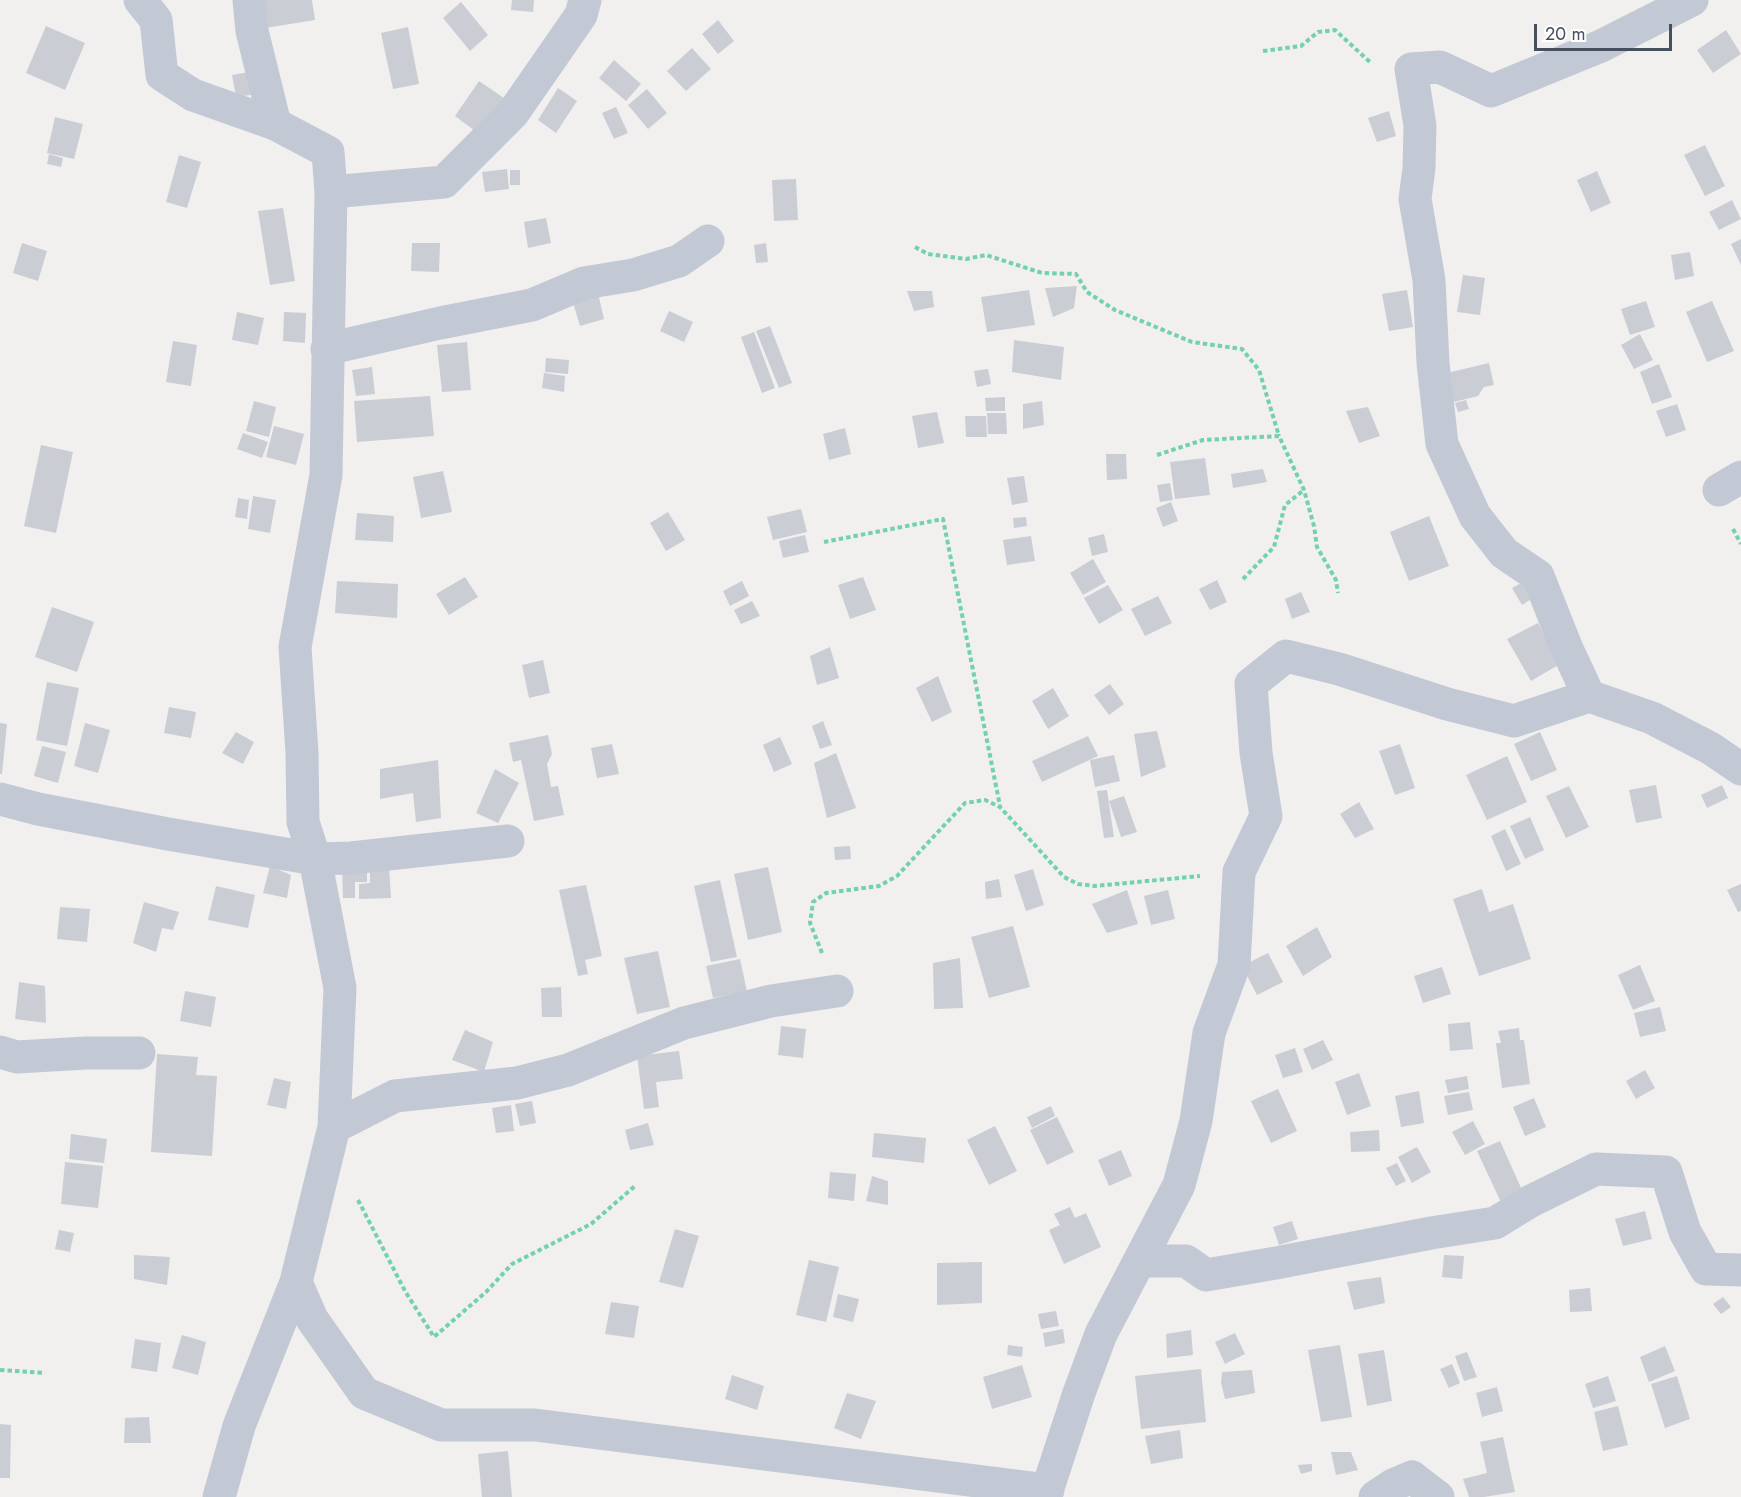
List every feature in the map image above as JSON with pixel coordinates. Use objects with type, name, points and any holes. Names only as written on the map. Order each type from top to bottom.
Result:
[{"type":"street","points":[[140,0],[156,20],[162,75],[193,95],[275,124],[328,152],[331,192],[326,475],[295,647],[302,753],[303,822],[315,859],[340,988],[334,1127],[296,1282],[239,1426],[219,1497]]},
{"type":"street","points":[[249,0],[252,31],[275,124]]},
{"type":"street","points":[[331,192],[444,182],[513,113],[581,15],[585,0]]},
{"type":"street","points":[[1589,696],[1567,649],[1538,576],[1504,553],[1475,516],[1442,444],[1433,363],[1429,280],[1414,199],[1419,168],[1420,126],[1411,69],[1440,67],[1491,91],[1601,46],[1692,0]]},
{"type":"street","points":[[327,349],[532,305],[584,283],[633,275],[679,261],[708,241]]},
{"type":"street","points":[[296,1282],[312,1319],[364,1393],[441,1425],[535,1425],[1046,1494],[1078,1393],[1101,1334],[1179,1185],[1197,1121],[1209,1033],[1234,965],[1239,873],[1266,816],[1256,753],[1251,684],[1286,656],[1339,669],[1447,704],[1514,721],[1589,696],[1652,718],[1710,748],[1741,769]]},
{"type":"street","points":[[0,799],[103,822],[315,859],[351,858],[508,841]]},
{"type":"street","points":[[334,1127],[395,1096],[527,1080],[568,1070],[684,1023],[771,1001],[837,991]]},
{"type":"street","points":[[0,1052],[17,1057],[140,1053]]},
{"type":"street","points":[[1140,1261],[1186,1261],[1206,1275],[1431,1233],[1495,1224],[1531,1201],[1596,1169],[1666,1172],[1685,1232],[1706,1269],[1741,1270]]},
{"type":"street","points":[[1375,1497],[1393,1485],[1413,1477],[1438,1497]]},
{"type":"path","points":[[1263,51],[1301,46],[1318,32],[1335,30],[1381,73],[1415,95]]},
{"type":"path","points":[[915,247],[928,254],[966,259],[986,255],[1042,273],[1076,274],[1087,292],[1115,310],[1192,342],[1242,349],[1259,370],[1279,436],[1304,490],[1317,547],[1336,580],[1338,593]]},
{"type":"path","points":[[1157,455],[1203,440],[1279,436]]},
{"type":"path","points":[[1243,579],[1274,547],[1285,505],[1304,490]]},
{"type":"path","points":[[824,542],[943,519],[1000,807]]},
{"type":"path","points":[[837,991],[810,923],[813,902],[826,893],[879,886],[897,876],[965,803],[984,800],[1000,807],[1064,877],[1078,884],[1095,886],[1239,873]]},
{"type":"path","points":[[354,1192],[405,1292],[434,1337],[486,1292],[512,1264],[591,1224],[635,1185]]},
{"type":"path","points":[[0,1370],[45,1372]]},
{"type":"building","points":[[254,0],[312,0],[315,20],[259,29]]},
{"type":"building","points":[[512,0],[534,0],[533,12],[511,10]]},
{"type":"building","points":[[461,2],[488,35],[470,51],[443,18]]},
{"type":"building","points":[[718,20],[734,41],[718,54],[702,34]]},
{"type":"building","points":[[46,26],[85,43],[65,90],[26,73]]},
{"type":"building","points":[[408,27],[419,84],[393,89],[381,33]]},
{"type":"building","points":[[1726,30],[1741,54],[1713,73],[1697,50]]},
{"type":"building","points":[[692,48],[711,69],[686,91],[667,71]]},
{"type":"building","points":[[614,60],[641,84],[626,101],[599,78]]},
{"type":"building","points":[[255,71],[258,94],[236,97],[232,75]]},
{"type":"building","points":[[479,81],[504,98],[479,134],[455,116]]},
{"type":"building","points":[[558,88],[577,101],[556,133],[538,120]]},
{"type":"building","points":[[647,89],[667,113],[648,129],[628,105]]},
{"type":"building","points":[[616,107],[628,133],[614,139],[602,113]]},
{"type":"building","points":[[1389,111],[1396,136],[1377,142],[1368,118]]},
{"type":"building","points":[[55,117],[83,124],[74,159],[47,153]]},
{"type":"building","points":[[1705,145],[1725,186],[1705,196],[1684,155]]},
{"type":"building","points":[[49,154],[63,158],[61,167],[47,164]]},
{"type":"building","points":[[179,155],[201,162],[187,208],[166,202]]},
{"type":"building","points":[[507,169],[509,189],[485,192],[482,172]]},
{"type":"building","points":[[510,170],[520,170],[520,185],[510,185]]},
{"type":"building","points":[[1597,171],[1611,203],[1591,212],[1577,180]]},
{"type":"building","points":[[796,179],[798,220],[774,221],[772,180]]},
{"type":"building","points":[[1732,200],[1741,219],[1719,230],[1709,212]]},
{"type":"building","points":[[283,208],[295,281],[270,285],[258,211]]},
{"type":"building","points":[[546,218],[551,243],[528,248],[524,222]]},
{"type":"building","points":[[1741,239],[1741,265],[1731,244]]},
{"type":"building","points":[[22,243],[47,251],[38,281],[13,273]]},
{"type":"building","points":[[412,243],[440,243],[439,272],[411,271]]},
{"type":"building","points":[[766,243],[768,262],[756,263],[754,245]]},
{"type":"building","points":[[1690,252],[1694,276],[1675,280],[1671,255]]},
{"type":"building","points":[[1463,275],[1485,278],[1480,315],[1457,312]]},
{"type":"building","points":[[1077,286],[1074,308],[1053,317],[1045,288]]},
{"type":"building","points":[[1029,290],[1035,325],[987,332],[981,297]]},
{"type":"building","points":[[1407,290],[1413,327],[1389,331],[1382,294]]},
{"type":"building","points":[[907,291],[932,291],[934,307],[914,311]]},
{"type":"building","points":[[598,293],[604,319],[580,326],[572,299]]},
{"type":"building","points":[[1646,301],[1655,327],[1630,335],[1621,309]]},
{"type":"building","points":[[1712,301],[1734,351],[1707,362],[1686,312]]},
{"type":"building","points":[[669,311],[693,322],[684,342],[660,331]]},
{"type":"building","points":[[237,312],[264,318],[258,345],[232,340]]},
{"type":"building","points":[[284,312],[306,313],[305,343],[283,341]]},
{"type":"building","points":[[770,326],[792,383],[779,388],[756,331]]},
{"type":"building","points":[[754,332],[775,388],[762,393],[741,337]]},
{"type":"building","points":[[1640,334],[1653,360],[1634,369],[1621,345]]},
{"type":"building","points":[[1014,340],[1064,347],[1061,380],[1012,372]]},
{"type":"building","points":[[173,341],[197,345],[191,386],[166,382]]},
{"type":"building","points":[[467,342],[471,390],[442,392],[437,345]]},
{"type":"building","points":[[546,358],[569,360],[568,374],[545,372]]},
{"type":"building","points":[[1489,363],[1494,385],[1484,387],[1478,396],[1454,402],[1447,373]]},
{"type":"building","points":[[1659,364],[1672,397],[1652,404],[1640,372]]},
{"type":"building","points":[[372,367],[375,394],[356,396],[352,370]]},
{"type":"building","points":[[988,369],[991,384],[977,387],[974,371]]},
{"type":"building","points":[[544,373],[565,376],[564,392],[542,388]]},
{"type":"building","points":[[430,396],[434,436],[357,442],[354,401]]},
{"type":"building","points":[[1005,397],[1005,411],[986,411],[985,398]]},
{"type":"building","points":[[1466,400],[1469,409],[1458,412],[1455,403]]},
{"type":"building","points":[[254,401],[276,407],[269,437],[246,431]]},
{"type":"building","points":[[1042,401],[1044,425],[1023,429],[1023,404]]},
{"type":"building","points":[[1677,404],[1686,430],[1666,437],[1656,411]]},
{"type":"building","points":[[1368,407],[1380,436],[1359,443],[1346,411]]},
{"type":"building","points":[[937,412],[944,443],[918,448],[912,416]]},
{"type":"building","points":[[987,413],[1006,413],[1007,434],[988,434]]},
{"type":"building","points":[[965,416],[986,416],[987,437],[966,437]]},
{"type":"building","points":[[274,426],[304,434],[296,465],[266,457]]},
{"type":"building","points":[[845,428],[851,454],[829,460],[823,434]]},
{"type":"building","points":[[243,433],[268,442],[262,458],[237,449]]},
{"type":"building","points":[[41,445],[73,452],[56,533],[24,526]]},
{"type":"building","points":[[1106,454],[1126,454],[1127,479],[1107,480]]},
{"type":"building","points":[[1205,458],[1210,495],[1175,499],[1170,462]]},
{"type":"building","points":[[1263,469],[1267,482],[1233,488],[1231,474]]},
{"type":"building","points":[[443,471],[452,512],[421,518],[413,477]]},
{"type":"building","points":[[1024,476],[1028,502],[1012,505],[1007,478]]},
{"type":"building","points":[[1170,483],[1173,500],[1160,502],[1157,485]]},
{"type":"building","points":[[253,496],[276,500],[270,533],[248,529]]},
{"type":"building","points":[[238,498],[249,500],[247,519],[235,517]]},
{"type":"building","points":[[1171,502],[1178,521],[1163,527],[1156,508]]},
{"type":"building","points":[[801,509],[807,532],[773,540],[767,517]]},
{"type":"building","points":[[668,512],[685,540],[666,551],[650,523]]},
{"type":"building","points":[[357,513],[394,516],[393,542],[355,540]]},
{"type":"building","points":[[1429,516],[1449,566],[1409,581],[1390,532]]},
{"type":"building","points":[[1026,517],[1027,526],[1014,528],[1013,518]]},
{"type":"building","points":[[1104,534],[1108,552],[1092,556],[1088,538]]},
{"type":"building","points":[[805,535],[809,552],[783,558],[779,541]]},
{"type":"building","points":[[1031,536],[1035,561],[1007,565],[1003,540]]},
{"type":"building","points":[[1093,559],[1106,582],[1083,595],[1070,573]]},
{"type":"building","points":[[465,577],[478,597],[449,615],[436,594]]},
{"type":"building","points":[[863,577],[876,610],[850,619],[838,585]]},
{"type":"building","points":[[1217,580],[1227,602],[1210,610],[1199,589]]},
{"type":"building","points":[[1527,580],[1536,596],[1522,605],[1512,588]]},
{"type":"building","points":[[337,581],[398,584],[397,618],[335,613]]},
{"type":"building","points":[[742,581],[749,596],[730,606],[723,591]]},
{"type":"building","points":[[1108,585],[1123,610],[1099,624],[1084,598]]},
{"type":"building","points":[[1301,592],[1310,612],[1292,619],[1285,599]]},
{"type":"building","points":[[1158,596],[1172,623],[1145,636],[1131,609]]},
{"type":"building","points":[[752,601],[760,616],[741,624],[734,610]]},
{"type":"building","points":[[52,607],[94,622],[77,672],[35,657]]},
{"type":"building","points":[[1538,623],[1560,664],[1531,681],[1507,639]]},
{"type":"building","points":[[830,647],[839,678],[817,685],[810,656]]},
{"type":"building","points":[[543,660],[550,693],[529,698],[522,665]]},
{"type":"building","points":[[938,676],[952,712],[932,722],[916,688]]},
{"type":"building","points":[[47,682],[79,688],[67,746],[36,740]]},
{"type":"building","points":[[1110,684],[1124,704],[1109,715],[1094,695]]},
{"type":"building","points":[[1053,688],[1069,716],[1048,729],[1032,701]]},
{"type":"building","points":[[169,707],[196,712],[191,738],[164,733]]},
{"type":"building","points":[[823,721],[832,745],[820,749],[812,726]]},
{"type":"building","points":[[0,723],[7,724],[2,774],[0,774]]},
{"type":"building","points":[[85,723],[110,730],[98,773],[74,766]]},
{"type":"building","points":[[1157,731],[1166,767],[1141,777],[1134,734]]},
{"type":"building","points":[[236,732],[254,742],[243,764],[222,753]]},
{"type":"building","points":[[1540,732],[1557,770],[1531,781],[1514,744]]},
{"type":"building","points":[[548,735],[552,754],[547,764],[551,787],[558,786],[564,815],[534,821],[521,760],[513,762],[509,743]]},
{"type":"building","points":[[1088,736],[1098,756],[1042,782],[1032,761]]},
{"type":"building","points":[[780,737],[792,764],[774,772],[763,745]]},
{"type":"building","points":[[612,744],[619,774],[597,778],[591,748]]},
{"type":"building","points":[[1400,744],[1415,788],[1395,795],[1379,751]]},
{"type":"building","points":[[42,746],[66,752],[58,783],[34,776]]},
{"type":"building","points":[[836,753],[856,808],[827,818],[814,763]]},
{"type":"building","points":[[1114,755],[1120,781],[1095,787],[1090,760]]},
{"type":"building","points":[[1507,756],[1527,802],[1487,820],[1466,775]]},
{"type":"building","points":[[438,760],[441,818],[416,822],[413,793],[380,799],[380,769]]},
{"type":"building","points":[[495,769],[519,783],[498,823],[476,813]]},
{"type":"building","points":[[1656,785],[1662,818],[1636,823],[1629,790]]},
{"type":"building","points":[[1722,785],[1728,798],[1707,808],[1701,795]]},
{"type":"building","points":[[1569,786],[1589,827],[1566,838],[1546,796]]},
{"type":"building","points":[[1107,790],[1114,837],[1104,838],[1097,791]]},
{"type":"building","points":[[1124,796],[1137,832],[1121,837],[1109,801]]},
{"type":"building","points":[[1359,802],[1374,829],[1355,838],[1340,814]]},
{"type":"building","points":[[1530,817],[1544,850],[1525,859],[1510,826]]},
{"type":"building","points":[[1505,829],[1521,864],[1506,871],[1491,836]]},
{"type":"building","points":[[850,846],[851,859],[835,860],[834,847]]},
{"type":"building","points":[[270,866],[291,875],[287,898],[263,893]]},
{"type":"building","points":[[342,867],[367,867],[367,882],[355,882],[355,898],[343,898]]},
{"type":"building","points":[[370,867],[389,867],[391,898],[359,899],[359,884],[370,883]]},
{"type":"building","points":[[768,867],[782,932],[748,940],[734,874]]},
{"type":"building","points":[[1033,869],[1044,905],[1026,911],[1014,875]]},
{"type":"building","points":[[999,879],[1002,897],[986,899],[985,882]]},
{"type":"building","points":[[720,880],[737,957],[711,962],[694,886]]},
{"type":"building","points":[[1741,884],[1741,911],[1738,912],[1727,890]]},
{"type":"building","points":[[586,885],[602,956],[585,960],[588,974],[578,976],[559,890]]},
{"type":"building","points":[[216,886],[255,895],[248,928],[208,920]]},
{"type":"building","points":[[1482,889],[1489,912],[1513,904],[1531,959],[1479,976],[1453,899]]},
{"type":"building","points":[[1127,890],[1138,924],[1107,933],[1092,904]]},
{"type":"building","points":[[1168,890],[1175,919],[1151,925],[1144,896]]},
{"type":"building","points":[[144,902],[179,912],[173,930],[162,928],[156,952],[133,943]]},
{"type":"building","points":[[60,907],[90,909],[87,942],[57,939]]},
{"type":"building","points":[[1013,926],[1030,987],[989,998],[971,937]]},
{"type":"building","points":[[1317,927],[1332,957],[1303,976],[1286,946]]},
{"type":"building","points":[[658,951],[670,1007],[637,1014],[624,958]]},
{"type":"building","points":[[1268,953],[1283,982],[1257,995],[1242,966]]},
{"type":"building","points":[[960,958],[963,1008],[934,1009],[933,963]]},
{"type":"building","points":[[740,959],[747,991],[713,998],[706,966]]},
{"type":"building","points":[[1640,965],[1655,1001],[1633,1010],[1618,975]]},
{"type":"building","points":[[1442,967],[1451,994],[1423,1003],[1414,976]]},
{"type":"building","points":[[19,982],[45,986],[46,1023],[15,1019]]},
{"type":"building","points":[[561,987],[562,1017],[542,1017],[541,988]]},
{"type":"building","points":[[185,991],[216,997],[211,1027],[180,1021]]},
{"type":"building","points":[[1660,1007],[1666,1031],[1640,1037],[1634,1013]]},
{"type":"building","points":[[1470,1022],[1473,1049],[1450,1051],[1448,1024]]},
{"type":"building","points":[[781,1026],[806,1029],[803,1058],[778,1055]]},
{"type":"building","points":[[1519,1028],[1520,1040],[1524,1040],[1530,1084],[1502,1088],[1496,1043],[1501,1043],[1498,1031]]},
{"type":"building","points":[[465,1030],[493,1042],[484,1072],[452,1060]]},
{"type":"building","points":[[1323,1040],[1333,1060],[1312,1070],[1303,1049]]},
{"type":"building","points":[[1295,1048],[1303,1072],[1283,1078],[1275,1055]]},
{"type":"building","points":[[679,1051],[683,1079],[656,1082],[659,1107],[644,1109],[637,1056]]},
{"type":"building","points":[[157,1054],[198,1057],[196,1075],[217,1076],[212,1156],[151,1152]]},
{"type":"building","points":[[1645,1070],[1655,1088],[1636,1099],[1626,1081]]},
{"type":"building","points":[[1359,1073],[1371,1106],[1347,1115],[1335,1082]]},
{"type":"building","points":[[1467,1076],[1469,1089],[1448,1093],[1445,1080]]},
{"type":"building","points":[[274,1078],[291,1082],[286,1109],[267,1105]]},
{"type":"building","points":[[1278,1089],[1297,1131],[1271,1143],[1251,1101]]},
{"type":"building","points":[[1419,1091],[1424,1123],[1401,1127],[1395,1096]]},
{"type":"building","points":[[1469,1092],[1473,1110],[1448,1115],[1444,1096]]},
{"type":"building","points":[[1534,1098],[1546,1127],[1525,1136],[1513,1107]]},
{"type":"building","points":[[532,1101],[536,1123],[520,1126],[515,1104]]},
{"type":"building","points":[[511,1105],[514,1131],[496,1133],[492,1108]]},
{"type":"building","points":[[1051,1106],[1055,1116],[1032,1128],[1027,1117]]},
{"type":"building","points":[[1057,1117],[1074,1152],[1047,1165],[1030,1130]]},
{"type":"building","points":[[1473,1121],[1485,1144],[1465,1155],[1452,1132]]},
{"type":"building","points":[[648,1123],[654,1145],[630,1150],[625,1130]]},
{"type":"building","points":[[995,1126],[1017,1171],[989,1185],[967,1140]]},
{"type":"building","points":[[1379,1130],[1380,1151],[1351,1152],[1350,1132]]},
{"type":"building","points":[[874,1133],[926,1138],[924,1163],[872,1157]]},
{"type":"building","points":[[71,1134],[107,1139],[104,1163],[69,1159]]},
{"type":"building","points":[[1500,1141],[1527,1201],[1505,1211],[1477,1151]]},
{"type":"building","points":[[1417,1147],[1431,1172],[1412,1183],[1398,1157]]},
{"type":"building","points":[[1121,1150],[1132,1176],[1109,1186],[1098,1160]]},
{"type":"building","points":[[65,1162],[103,1166],[98,1208],[61,1204]]},
{"type":"building","points":[[1397,1163],[1406,1181],[1396,1186],[1386,1168]]},
{"type":"building","points":[[830,1172],[856,1174],[854,1201],[828,1198]]},
{"type":"building","points":[[872,1176],[888,1181],[888,1205],[866,1201]]},
{"type":"building","points":[[1070,1207],[1075,1218],[1086,1213],[1101,1247],[1064,1264],[1049,1230],[1060,1225],[1054,1214]]},
{"type":"building","points":[[1645,1211],[1652,1239],[1623,1246],[1615,1219]]},
{"type":"building","points":[[1292,1221],[1298,1239],[1279,1245],[1273,1227]]},
{"type":"building","points":[[675,1229],[699,1236],[683,1288],[659,1282]]},
{"type":"building","points":[[59,1230],[74,1233],[70,1252],[55,1249]]},
{"type":"building","points":[[134,1255],[170,1257],[167,1285],[134,1279]]},
{"type":"building","points":[[1444,1255],[1464,1256],[1462,1279],[1442,1277]]},
{"type":"building","points":[[809,1260],[839,1267],[826,1322],[796,1315]]},
{"type":"building","points":[[982,1262],[982,1303],[937,1305],[937,1263]]},
{"type":"building","points":[[1381,1277],[1385,1303],[1354,1310],[1347,1282]]},
{"type":"building","points":[[1590,1288],[1592,1311],[1570,1312],[1569,1290]]},
{"type":"building","points":[[838,1294],[859,1299],[853,1322],[833,1317]]},
{"type":"building","points":[[1723,1297],[1731,1307],[1721,1314],[1713,1304]]},
{"type":"building","points":[[611,1302],[639,1306],[634,1338],[605,1334]]},
{"type":"building","points":[[1056,1311],[1059,1326],[1041,1329],[1038,1314]]},
{"type":"building","points":[[1063,1329],[1065,1343],[1045,1347],[1043,1333]]},
{"type":"building","points":[[1191,1330],[1193,1355],[1167,1358],[1166,1334]]},
{"type":"building","points":[[1235,1333],[1245,1354],[1225,1364],[1215,1342]]},
{"type":"building","points":[[182,1335],[206,1342],[198,1375],[172,1368]]},
{"type":"building","points":[[135,1339],[161,1343],[157,1372],[131,1368]]},
{"type":"building","points":[[1008,1345],[1023,1347],[1022,1357],[1007,1355]]},
{"type":"building","points":[[1340,1345],[1352,1417],[1321,1422],[1308,1350]]},
{"type":"building","points":[[1665,1346],[1675,1371],[1649,1382],[1640,1357]]},
{"type":"building","points":[[1384,1350],[1392,1401],[1367,1406],[1358,1354]]},
{"type":"building","points":[[1467,1352],[1477,1377],[1464,1381],[1455,1356]]},
{"type":"building","points":[[1452,1364],[1460,1383],[1449,1388],[1440,1369]]},
{"type":"building","points":[[1022,1365],[1032,1397],[992,1409],[983,1377]]},
{"type":"building","points":[[1201,1369],[1206,1422],[1141,1429],[1135,1376]]},
{"type":"building","points":[[1252,1370],[1255,1393],[1225,1399],[1221,1383],[1222,1372]]},
{"type":"building","points":[[732,1375],[764,1386],[757,1410],[725,1399]]},
{"type":"building","points":[[1608,1376],[1616,1401],[1593,1408],[1585,1384]]},
{"type":"building","points":[[1677,1376],[1690,1419],[1665,1428],[1651,1384]]},
{"type":"building","points":[[1497,1387],[1503,1411],[1482,1417],[1476,1393]]},
{"type":"building","points":[[847,1393],[876,1401],[861,1439],[834,1428]]},
{"type":"building","points":[[1618,1406],[1628,1445],[1603,1451],[1594,1412]]},
{"type":"building","points":[[149,1417],[151,1443],[124,1443],[125,1418]]},
{"type":"building","points":[[0,1424],[11,1425],[10,1478],[0,1478]]},
{"type":"building","points":[[1180,1430],[1183,1458],[1151,1464],[1145,1436]]},
{"type":"building","points":[[1503,1437],[1515,1492],[1469,1497],[1463,1479],[1487,1473],[1480,1442]]},
{"type":"building","points":[[508,1451],[512,1497],[482,1497],[478,1454]]},
{"type":"building","points":[[1331,1452],[1351,1452],[1358,1470],[1336,1475]]},
{"type":"building","points":[[1312,1464],[1312,1471],[1301,1474],[1298,1465]]}]
